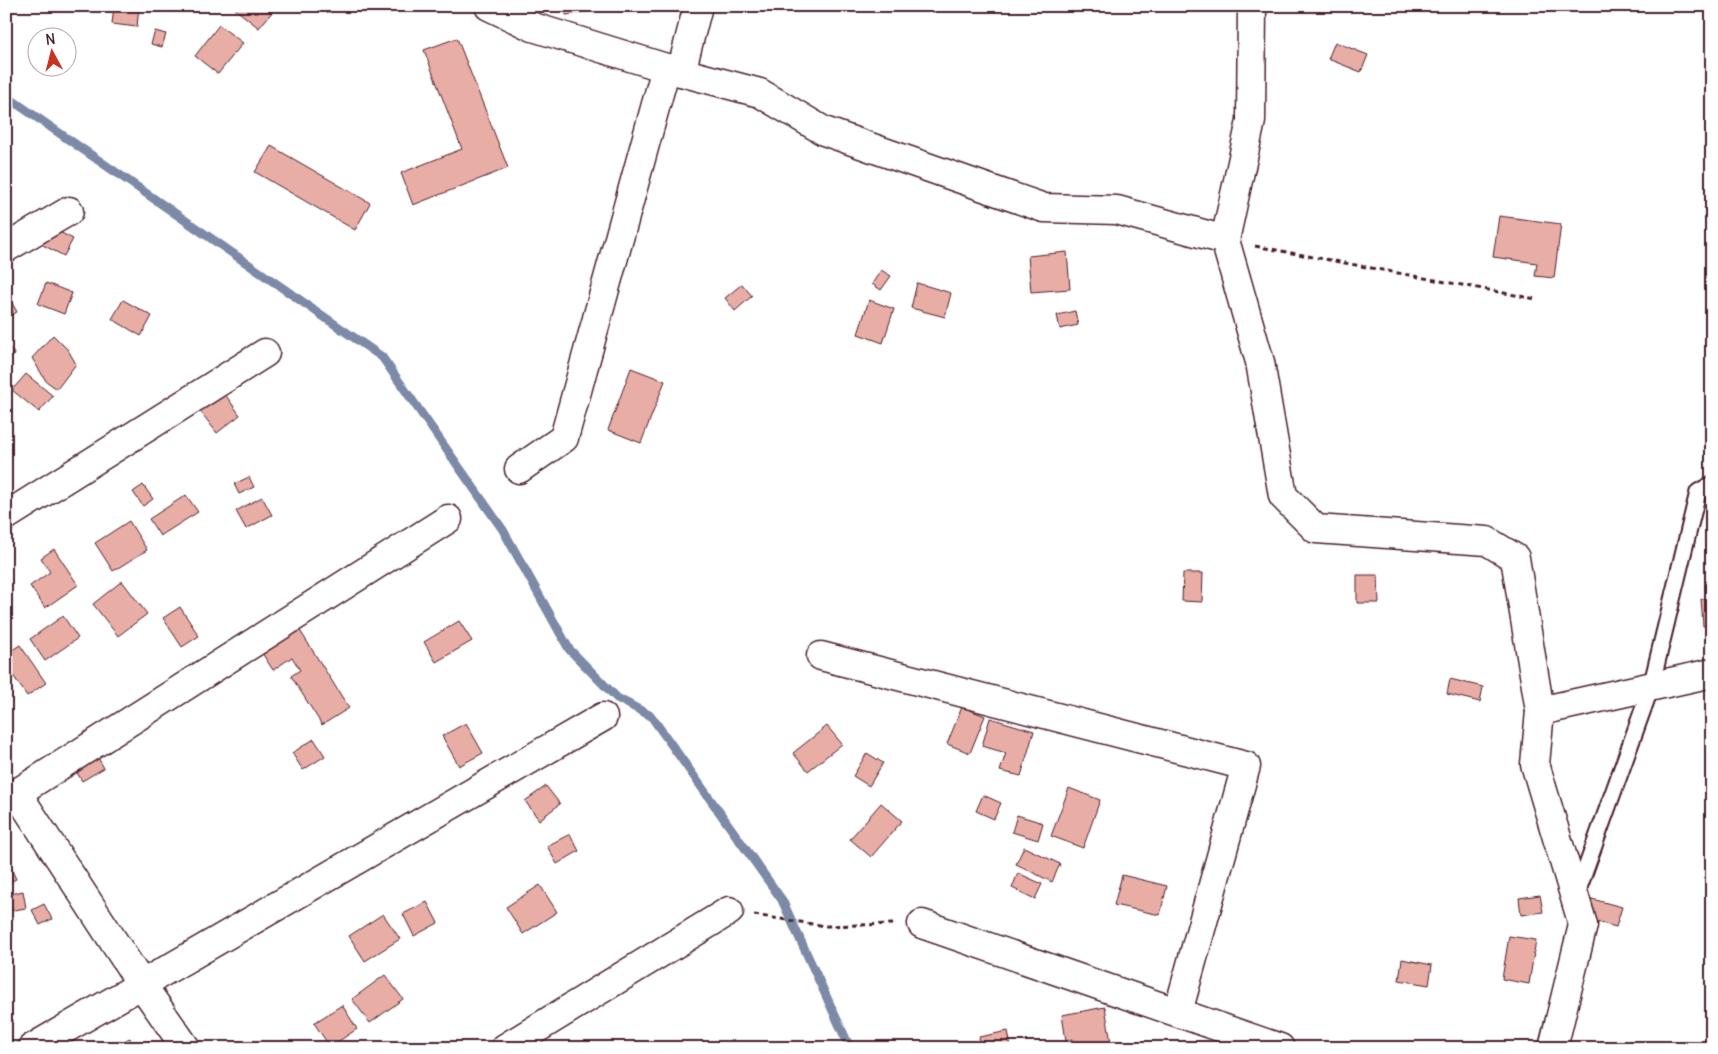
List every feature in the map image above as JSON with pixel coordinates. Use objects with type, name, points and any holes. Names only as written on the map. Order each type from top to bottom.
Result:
[{"type":"street","points":[[489,6],[497,8],[533,27],[673,70],[760,93],[824,131],[1044,208],[1117,210],[1225,240]]},
{"type":"street","points":[[519,469],[564,438],[673,70],[698,6]]},
{"type":"street","points":[[1252,6],[1251,121],[1225,240],[1260,362],[1284,496],[1316,529],[1487,541],[1515,558],[1540,711],[1535,764],[1583,925],[1552,1048]]},
{"type":"street","points":[[6,248],[69,211]]},
{"type":"street","points":[[6,516],[265,353]]},
{"type":"street","points":[[186,1048],[11,796],[448,519]]},
{"type":"street","points":[[821,656],[1246,766],[1178,1012]]},
{"type":"street","points":[[1540,711],[1712,674]]},
{"type":"street","points":[[32,1048],[603,717]]},
{"type":"street","points":[[505,1048],[729,911]]},
{"type":"street","points":[[922,924],[1280,1048]]},
{"type":"lane","points":[[1575,898],[1651,687],[1698,492],[1712,484]]},
{"type":"path","points":[[1225,240],[1536,299]]},
{"type":"path","points":[[729,911],[826,926],[922,924]]},
{"type":"building","points":[[114,6],[139,6],[137,27],[112,24]]},
{"type":"building","points":[[237,6],[267,6],[273,11],[259,28],[235,9]]},
{"type":"building","points":[[565,6],[592,6],[593,11],[566,15]]},
{"type":"building","points":[[219,25],[243,43],[218,74],[195,56]]},
{"type":"building","points":[[155,31],[166,34],[162,47],[151,44]]},
{"type":"building","points":[[457,38],[508,168],[413,205],[401,173],[462,149],[424,50]]},
{"type":"building","points":[[1335,42],[1368,55],[1361,72],[1328,59]]},
{"type":"building","points":[[271,146],[370,203],[355,230],[255,172]]},
{"type":"building","points":[[1499,216],[1561,224],[1554,278],[1535,276],[1537,263],[1493,257]]},
{"type":"building","points":[[48,226],[73,239],[64,256],[39,243]]},
{"type":"building","points":[[1067,252],[1070,289],[1031,292],[1028,256]]},
{"type":"building","points":[[881,270],[891,276],[881,290],[872,284]]},
{"type":"building","points":[[46,283],[72,293],[64,314],[38,304]]},
{"type":"building","points":[[917,283],[951,293],[945,317],[911,308]]},
{"type":"building","points":[[742,284],[752,296],[735,311],[725,298]]},
{"type":"building","points":[[123,300],[152,316],[141,336],[112,319]]},
{"type":"building","points":[[869,300],[894,309],[883,343],[858,334]]},
{"type":"building","points":[[11,301],[17,312],[6,318],[6,303]]},
{"type":"building","points":[[1075,311],[1078,325],[1060,329],[1057,315]]},
{"type":"building","points":[[53,335],[68,350],[76,364],[57,389],[46,381],[32,358]]},
{"type":"building","points":[[6,343],[15,355],[6,360]]},
{"type":"building","points":[[631,368],[665,381],[641,443],[608,430]]},
{"type":"building","points":[[26,374],[53,396],[39,412],[12,390]]},
{"type":"building","points":[[224,393],[240,415],[217,433],[200,411]]},
{"type":"building","points":[[249,477],[254,487],[239,494],[234,484]]},
{"type":"building","points":[[143,485],[153,499],[143,506],[133,492]]},
{"type":"building","points":[[186,495],[198,512],[160,536],[149,519]]},
{"type":"building","points":[[262,497],[272,515],[246,529],[236,511]]},
{"type":"building","points":[[129,521],[147,550],[113,571],[95,543]]},
{"type":"building","points":[[54,549],[78,585],[45,608],[30,586],[50,572],[41,558]]},
{"type":"building","points":[[1183,573],[1203,573],[1202,602],[1182,601]]},
{"type":"building","points":[[1357,575],[1378,575],[1379,603],[1357,603]]},
{"type":"building","points":[[122,581],[147,614],[118,636],[93,604]]},
{"type":"building","points":[[1712,598],[1712,625],[1703,626],[1701,599]]},
{"type":"building","points":[[180,607],[199,636],[182,647],[163,618]]},
{"type":"building","points":[[63,616],[78,638],[45,661],[30,639]]},
{"type":"building","points":[[459,621],[472,641],[436,662],[424,642]]},
{"type":"building","points":[[299,629],[349,708],[322,725],[291,676],[300,670],[292,657],[273,670],[262,653]]},
{"type":"building","points":[[20,645],[46,683],[27,696],[6,665],[6,654]]},
{"type":"building","points":[[1450,679],[1483,687],[1480,702],[1447,694]]},
{"type":"building","points":[[962,707],[985,716],[970,753],[947,744]]},
{"type":"building","points":[[990,718],[1034,731],[1021,776],[1000,771],[1006,753],[982,746]]},
{"type":"building","points":[[466,723],[483,753],[459,766],[442,736]]},
{"type":"building","points":[[827,726],[842,744],[808,771],[793,753]]},
{"type":"building","points":[[314,739],[325,756],[303,770],[292,753]]},
{"type":"building","points":[[94,751],[104,768],[82,781],[72,764]]},
{"type":"building","points":[[867,753],[883,763],[869,786],[853,776]]},
{"type":"building","points":[[546,786],[560,804],[539,820],[525,801]]},
{"type":"building","points":[[1069,788],[1100,800],[1083,848],[1051,836]]},
{"type":"building","points":[[983,795],[1001,803],[994,819],[976,811]]},
{"type":"building","points":[[881,803],[902,821],[871,857],[850,839]]},
{"type":"building","points":[[1017,815],[1043,823],[1038,840],[1012,832]]},
{"type":"building","points":[[570,834],[579,851],[557,864],[547,846]]},
{"type":"building","points":[[1024,847],[1060,864],[1052,882],[1016,864]]},
{"type":"building","points":[[6,858],[16,879],[6,884]]},
{"type":"building","points":[[1018,873],[1042,884],[1035,899],[1012,888]]},
{"type":"building","points":[[1122,875],[1167,886],[1160,915],[1114,905]]},
{"type":"building","points":[[540,885],[557,912],[523,934],[506,907]]},
{"type":"building","points":[[23,891],[26,908],[8,911],[6,895]]},
{"type":"building","points":[[1540,895],[1543,912],[1521,915],[1519,898]]},
{"type":"building","points":[[1592,899],[1622,907],[1616,927],[1586,919]]},
{"type":"building","points":[[427,902],[438,923],[414,936],[403,914]]},
{"type":"building","points":[[44,904],[52,919],[40,925],[32,910]]},
{"type":"building","points":[[383,914],[400,939],[365,961],[349,936]]},
{"type":"building","points":[[1509,936],[1536,940],[1529,984],[1502,979]]},
{"type":"building","points":[[1402,959],[1432,965],[1429,985],[1399,980]]},
{"type":"building","points":[[385,975],[403,999],[370,1023],[352,999]]},
{"type":"building","points":[[342,1005],[357,1029],[330,1047],[314,1023]]},
{"type":"building","points":[[1105,1007],[1112,1048],[1075,1048],[1073,1039],[1066,1041],[1062,1015]]},
{"type":"building","points":[[1008,1031],[1011,1048],[981,1048],[979,1037]]},
{"type":"building","points":[[130,1038],[134,1048],[108,1048]]},
{"type":"waterway","points":[[6,96],[382,357],[503,530],[569,649],[617,698],[651,716],[782,900],[850,1048]]}]
